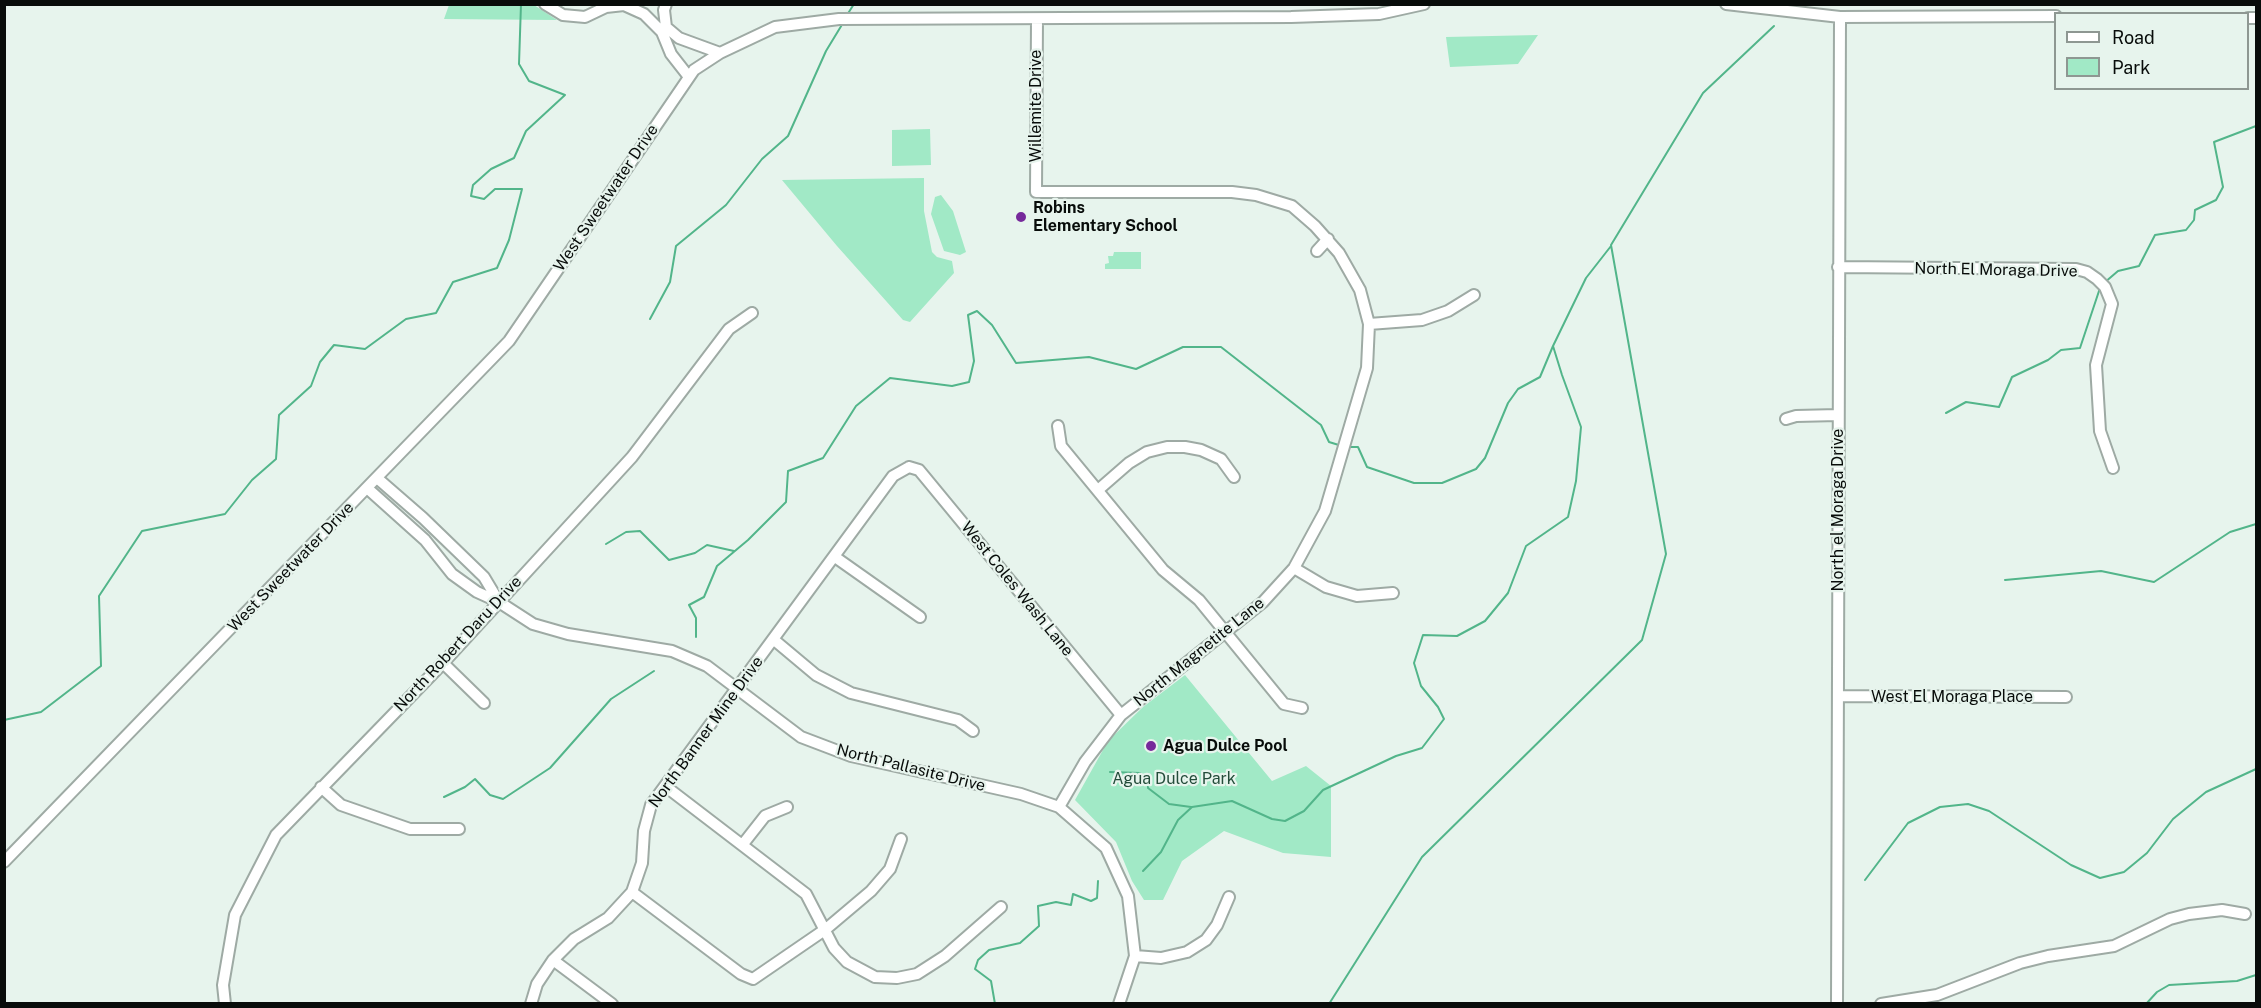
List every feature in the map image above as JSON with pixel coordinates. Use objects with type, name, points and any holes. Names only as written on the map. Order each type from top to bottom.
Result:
[{"type":"street","points":[[545,4],[563,15],[585,16],[606,7],[624,5],[644,14],[662,32],[671,54],[690,77]]},
{"type":"street","points":[[666,4],[664,10],[666,27],[679,38],[720,53]]},
{"type":"street","name":"West Sweetwater Drive","points":[[4,862],[508,341],[694,70],[720,53],[775,27],[839,19],[1037,19],[1379,14],[1424,4]]},
{"type":"street","points":[[1726,4],[1840,17],[2054,16]]},
{"type":"street","name":"North el Moraga Drive","points":[[1837,1004],[1840,17]]},
{"type":"street","name":"Willemite Drive","points":[[1036,192],[1037,19]]},
{"type":"street","name":"North Magnetite Lane","points":[[1036,192],[1232,192],[1256,195],[1292,206],[1328,239],[1339,253],[1360,290],[1369,324],[1367,368],[1325,511],[1294,568],[1263,602],[1121,715],[1085,762],[1059,807]]},
{"type":"street","points":[[1317,251],[1328,239]]},
{"type":"street","name":"North El Moraga Drive","points":[[1838,267],[2076,269],[2087,272],[2097,279],[2105,287],[2112,304],[2096,365],[2100,431],[2113,468]]},
{"type":"street","points":[[1369,324],[1422,320],[1448,311],[1474,295]]},
{"type":"street","name":"North Robert Daru Drive","points":[[225,1004],[222,985],[235,915],[276,835],[443,663],[632,457],[729,329],[752,313]]},
{"type":"street","points":[[1786,419],[1796,416],[1838,415]]},
{"type":"street","points":[[1058,426],[1061,446],[1163,570],[1199,600],[1284,704],[1302,708]]},
{"type":"street","points":[[1098,490],[1129,463],[1147,452],[1167,447],[1201,450],[1221,459],[1234,477]]},
{"type":"street","name":"North Banner Mine Drive","points":[[531,1004],[537,984],[553,960],[574,939],[608,918],[632,892],[642,863],[644,831],[651,805],[893,476],[908,464]]},
{"type":"street","name":"West Coles Wash Lane","points":[[908,464],[919,470],[1121,715]]},
{"type":"street","points":[[377,478],[423,518],[484,577],[499,602]]},
{"type":"street","name":"North Pallasite Drive","points":[[367,488],[425,540],[452,574],[477,592],[499,602],[533,624],[568,634],[672,651],[707,666],[801,737],[851,756],[1021,794],[1059,807]]},
{"type":"street","points":[[835,557],[920,617]]},
{"type":"street","points":[[1294,568],[1326,587],[1357,596],[1393,594]]},
{"type":"street","points":[[773,639],[816,675],[851,693],[958,720],[973,731]]},
{"type":"street","points":[[443,663],[484,703]]},
{"type":"street","name":"West El Moraga Place","points":[[1839,696],[2066,697]]},
{"type":"street","points":[[665,786],[744,844],[806,894],[834,948],[848,962],[875,977],[897,978],[917,974],[945,956],[1001,907]]},
{"type":"street","points":[[321,787],[341,805],[410,829],[459,829]]},
{"type":"street","points":[[744,844],[765,816],[787,807]]},
{"type":"street","points":[[1059,807],[1106,848],[1128,896],[1135,956],[1119,1004]]},
{"type":"street","points":[[632,892],[741,974],[753,979],[826,929],[871,891],[890,869],[901,839]]},
{"type":"street","points":[[1135,956],[1161,958],[1187,952],[1206,940],[1217,925],[1229,897]]},
{"type":"street","points":[[1881,1004],[1937,994],[2020,963],[2048,956],[2114,946],[2170,919],[2222,910],[2245,914]]},
{"type":"street","points":[[553,960],[612,1004]]},
{"type":"green space","points":[[449,5],[534,5],[557,20],[444,19]]},
{"type":"green space","points":[[1538,35],[1518,64],[1450,67],[1446,37]]},
{"type":"green space","points":[[930,129],[931,165],[892,166],[892,130]]},
{"type":"green space","points":[[924,178],[924,211],[932,252],[937,257],[952,261],[954,273],[910,322],[903,320],[782,180]]},
{"type":"green space","points":[[941,195],[953,211],[966,252],[960,255],[944,251],[931,214],[935,197]]},
{"type":"green space","points":[[1114,252],[1141,252],[1141,269],[1105,269],[1105,264],[1109,263],[1108,256],[1113,256]]},
{"type":"green space","name":"Agua Dulce Park","points":[[1185,675],[1272,781],[1306,766],[1331,786],[1331,857],[1283,853],[1224,831],[1182,861],[1163,900],[1144,900],[1132,881],[1116,842],[1075,800],[1108,741],[1143,707]]},
{"type":"waterway","points":[[4,720],[41,712],[101,666],[99,596],[142,531],[225,514],[252,480],[276,459],[279,415],[311,386],[320,362],[334,345],[365,349],[406,319],[436,313],[453,282],[497,268],[509,240],[522,189],[495,189],[484,199],[471,196],[473,185],[491,169],[514,158],[526,131],[565,95],[529,81],[519,64],[521,4]]},
{"type":"waterway","points":[[847,15],[854,4]]},
{"type":"waterway","points":[[650,319],[670,282],[676,246],[726,205],[762,159],[788,136],[826,51],[843,23]]},
{"type":"waterway","points":[[1329,1004],[1422,857],[1642,640],[1666,554],[1611,245],[1703,93],[1774,26]]},
{"type":"waterway","points":[[2104,283],[2118,271],[2139,266],[2155,235],[2186,230],[2194,220],[2195,210],[2216,200],[2223,187],[2214,142],[2256,126]]},
{"type":"waterway","points":[[1143,871],[1161,852],[1178,820],[1192,807],[1232,801],[1272,819],[1285,821],[1304,811],[1323,790],[1396,756],[1422,748],[1444,719],[1438,707],[1421,686],[1414,663],[1423,635],[1457,636],[1485,621],[1508,593],[1526,546],[1568,517],[1576,481],[1581,427],[1553,346],[1586,278],[1611,246]]},
{"type":"waterway","points":[[1946,413],[1966,402],[1999,407],[2012,377],[2048,360],[2061,350],[2080,348],[2100,288]]},
{"type":"waterway","points":[[696,637],[696,618],[689,605],[704,597],[717,566],[748,540],[786,502],[788,471],[823,458],[856,406],[890,378],[952,386],[969,382],[974,361],[968,315],[977,311],[992,325],[1016,363],[1089,357],[1136,369],[1183,347],[1221,347],[1321,425],[1329,442],[1342,446]]},
{"type":"waterway","points":[[1347,447],[1358,447],[1367,467],[1414,483],[1442,483],[1476,469],[1485,458],[1508,403],[1518,389],[1540,377],[1553,346]]},
{"type":"waterway","points":[[2005,580],[2101,571],[2154,582],[2230,532],[2256,524]]},
{"type":"waterway","points":[[606,544],[626,532],[640,531],[669,560],[695,553],[707,545],[734,551]]},
{"type":"waterway","points":[[444,797],[465,787],[475,779],[490,795],[503,799],[550,768],[611,699],[654,671]]},
{"type":"waterway","points":[[1865,880],[1908,823],[1940,807],[1968,804],[1989,811],[2071,865],[2100,878],[2124,872],[2147,853],[2173,819],[2206,792],[2256,769]]},
{"type":"waterway","points":[[1110,772],[1140,773],[1148,778],[1148,788],[1169,804],[1191,807]]},
{"type":"waterway","points":[[995,1004],[991,981],[975,969],[978,960],[989,950],[1020,943],[1039,926],[1038,906],[1056,902],[1071,905],[1073,894],[1091,901],[1097,898],[1098,881]]},
{"type":"waterway","points":[[2146,1004],[2157,992],[2169,985],[2237,981],[2256,975]]},
{"type":"place","name":"Robins Elementary School","points":[[1021,217]]},
{"type":"place","name":"Agua Dulce Pool","points":[[1151,746]]}]
